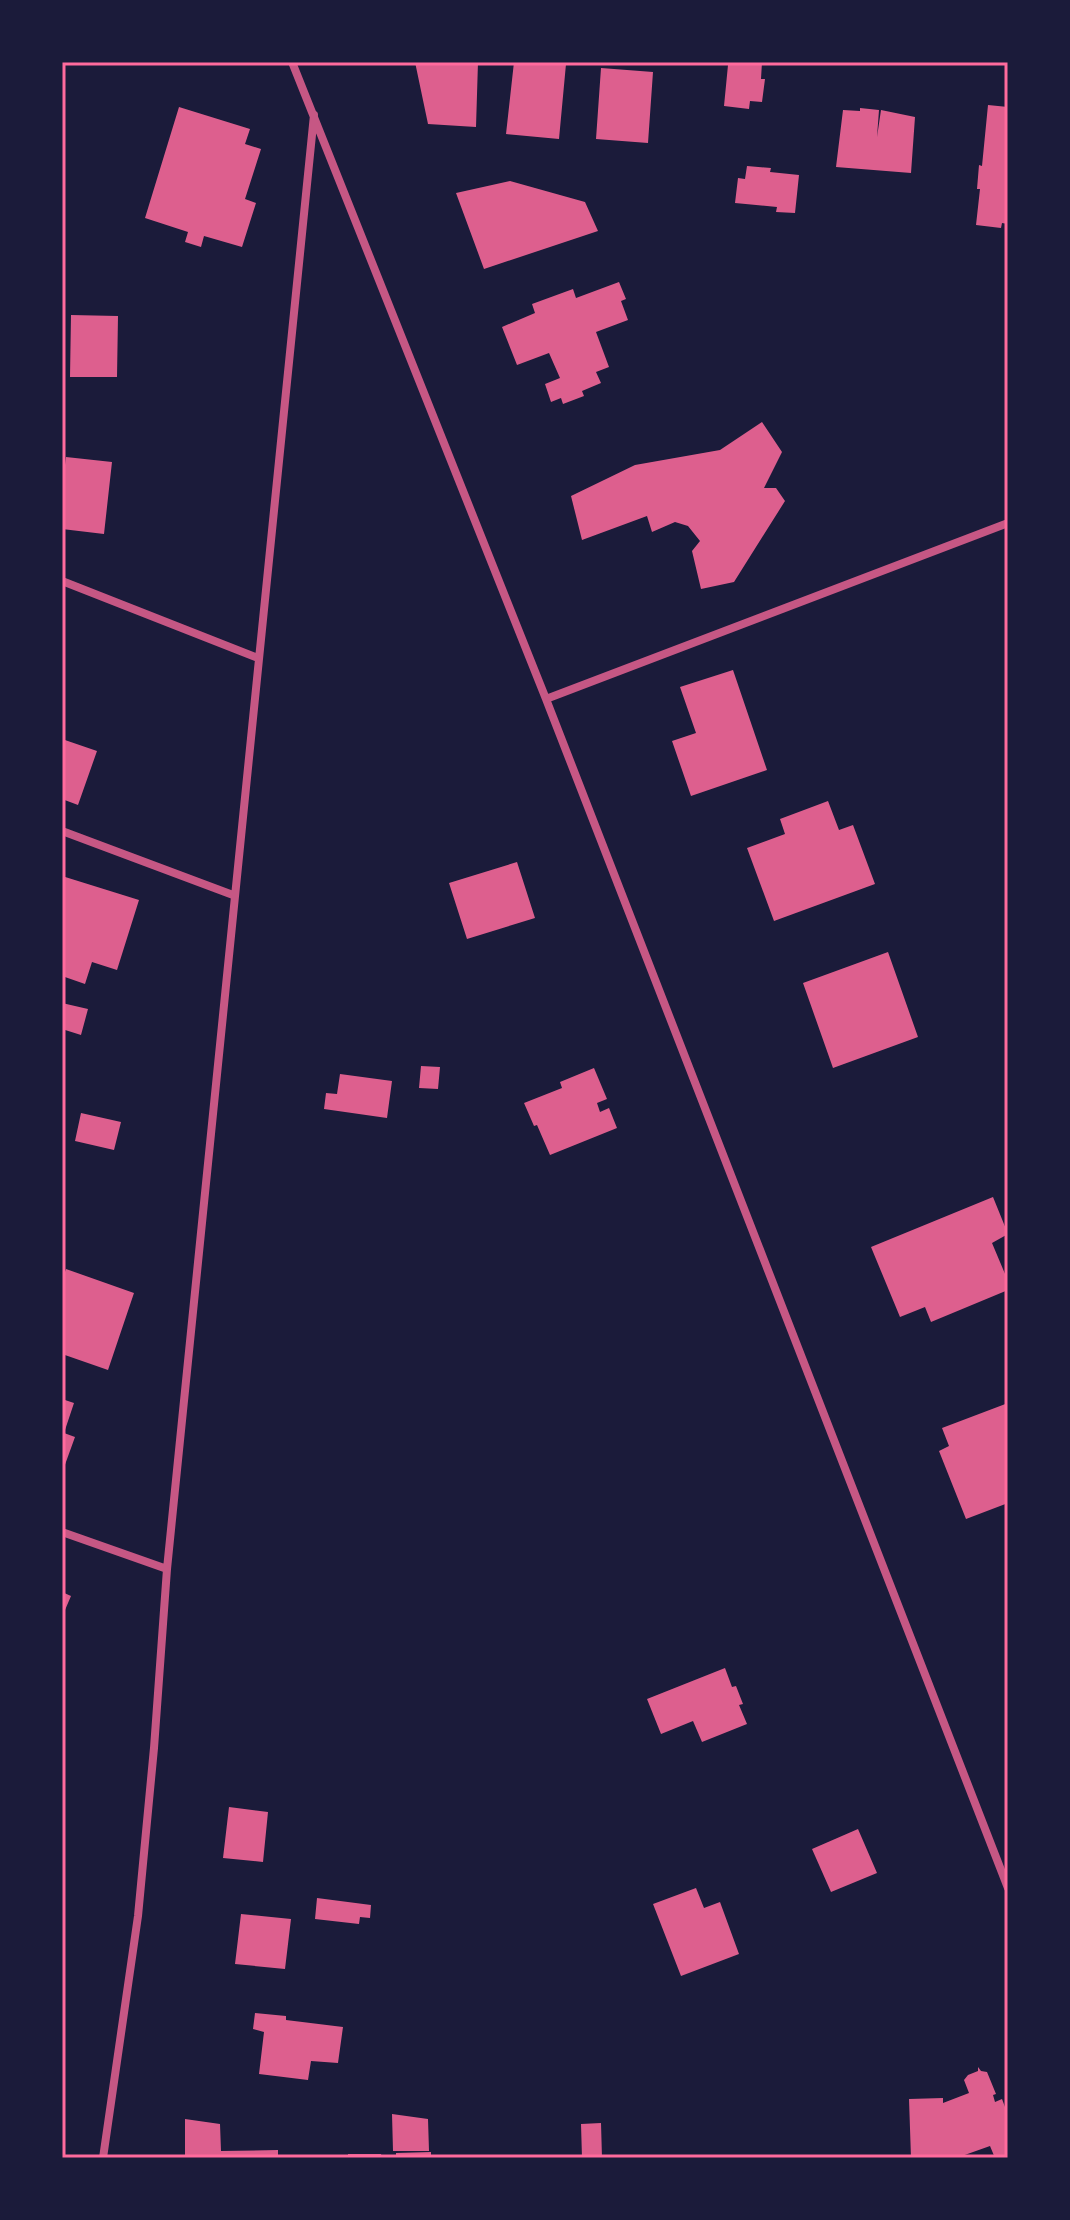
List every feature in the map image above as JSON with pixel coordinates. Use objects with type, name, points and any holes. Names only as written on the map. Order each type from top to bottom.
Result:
[{"type":"street","points":[[292,62],[546,699],[1008,1888]]},
{"type":"street","points":[[103,2158],[138,1916],[167,1569],[314,115]]},
{"type":"street","points":[[546,699],[1008,523]]},
{"type":"street","points":[[62,581],[258,658]]},
{"type":"street","points":[[62,831],[233,895]]},
{"type":"street","points":[[62,1532],[167,1569]]},
{"type":"building","points":[[415,62],[478,62],[476,127],[428,124]]},
{"type":"building","points":[[514,62],[566,64],[559,139],[506,134]]},
{"type":"building","points":[[720,62],[762,62],[761,79],[765,79],[762,102],[750,101],[749,109],[724,106],[728,65]]},
{"type":"building","points":[[601,68],[653,72],[648,143],[596,139]]},
{"type":"building","points":[[988,105],[1008,107],[1008,224],[1002,223],[1001,228],[976,225],[979,165],[982,166]]},
{"type":"building","points":[[179,107],[250,129],[245,144],[261,149],[245,199],[256,203],[242,247],[204,236],[201,247],[185,242],[188,232],[145,218]]},
{"type":"building","points":[[860,108],[879,110],[877,137],[881,110],[915,117],[911,173],[836,167],[843,110],[860,111]]},
{"type":"building","points":[[747,166],[799,175],[795,213],[776,212],[777,207],[735,203],[738,178],[745,179]]},
{"type":"building","points":[[510,181],[585,202],[598,231],[484,269],[456,193]]},
{"type":"building","points":[[619,282],[626,299],[621,301],[628,320],[596,332],[609,367],[596,372],[601,383],[582,391],[584,396],[563,404],[561,398],[551,402],[545,384],[560,378],[549,353],[517,365],[502,327],[535,313],[532,304],[573,289],[576,298]]},
{"type":"building","points":[[71,315],[118,316],[117,377],[70,377]]},
{"type":"building","points":[[762,422],[782,452],[764,488],[776,488],[785,501],[734,582],[701,589],[692,551],[700,541],[688,526],[675,522],[652,532],[647,516],[582,540],[571,496],[635,465],[720,450]]},
{"type":"building","points":[[66,457],[112,462],[104,534],[62,529]]},
{"type":"building","points":[[733,670],[767,770],[691,796],[672,741],[696,733],[680,687]]},
{"type":"building","points":[[62,739],[97,751],[78,805],[62,799]]},
{"type":"building","points":[[828,801],[839,830],[853,825],[875,884],[774,921],[747,848],[785,834],[780,819]]},
{"type":"building","points":[[517,862],[535,918],[467,939],[449,883]]},
{"type":"building","points":[[62,876],[139,900],[117,970],[92,962],[85,984],[62,976]]},
{"type":"building","points":[[888,952],[918,1037],[833,1068],[803,983]]},
{"type":"building","points":[[62,1003],[88,1009],[81,1035],[62,1029]]},
{"type":"building","points":[[421,1066],[440,1067],[438,1089],[419,1088]]},
{"type":"building","points":[[594,1068],[607,1099],[597,1103],[600,1112],[609,1108],[617,1128],[550,1155],[524,1103],[562,1088],[560,1082]]},
{"type":"building","points":[[340,1074],[392,1081],[387,1118],[324,1109],[326,1093],[337,1094]]},
{"type":"building","points":[[81,1113],[121,1122],[114,1150],[75,1141]]},
{"type":"building","points":[[993,1197],[1008,1234],[992,1243],[1008,1281],[1008,1290],[931,1322],[925,1307],[900,1317],[871,1247]]},
{"type":"building","points":[[66,1269],[134,1293],[108,1370],[62,1354],[62,1281]]},
{"type":"building","points":[[62,1399],[74,1403],[64,1433],[75,1437],[62,1473]]},
{"type":"building","points":[[1008,1403],[1008,1503],[966,1519],[939,1451],[949,1446],[942,1428]]},
{"type":"building","points":[[62,1592],[71,1596],[62,1617]]},
{"type":"building","points":[[725,1668],[732,1687],[736,1686],[743,1704],[739,1705],[747,1724],[702,1742],[693,1721],[661,1734],[647,1699]]},
{"type":"building","points":[[229,1807],[268,1812],[263,1862],[223,1858]]},
{"type":"building","points":[[858,1829],[877,1873],[831,1892],[812,1849]]},
{"type":"building","points":[[696,1888],[704,1908],[720,1902],[739,1954],[681,1976],[653,1904]]},
{"type":"building","points":[[317,1898],[371,1905],[370,1918],[360,1917],[359,1924],[315,1919]]},
{"type":"building","points":[[241,1914],[291,1919],[285,1969],[235,1964]]},
{"type":"building","points":[[255,2013],[343,2027],[338,2063],[311,2061],[308,2080],[259,2074],[264,2032],[253,2029]]},
{"type":"building","points":[[978,2067],[987,2072],[996,2094],[993,2095],[995,2102],[1002,2099],[1008,2115],[1008,2158],[995,2158],[990,2146],[959,2157],[911,2158],[909,2099],[943,2098],[943,2103],[969,2093],[964,2080],[978,2071]]},
{"type":"building","points":[[392,2114],[428,2119],[429,2151],[393,2151]]},
{"type":"building","points":[[185,2119],[220,2124],[221,2151],[278,2150],[278,2158],[185,2158]]},
{"type":"building","points":[[601,2123],[602,2158],[582,2158],[581,2124]]},
{"type":"building","points":[[431,2152],[431,2158],[396,2158],[396,2153]]},
{"type":"building","points":[[348,2154],[381,2154],[382,2158],[348,2158]]}]
